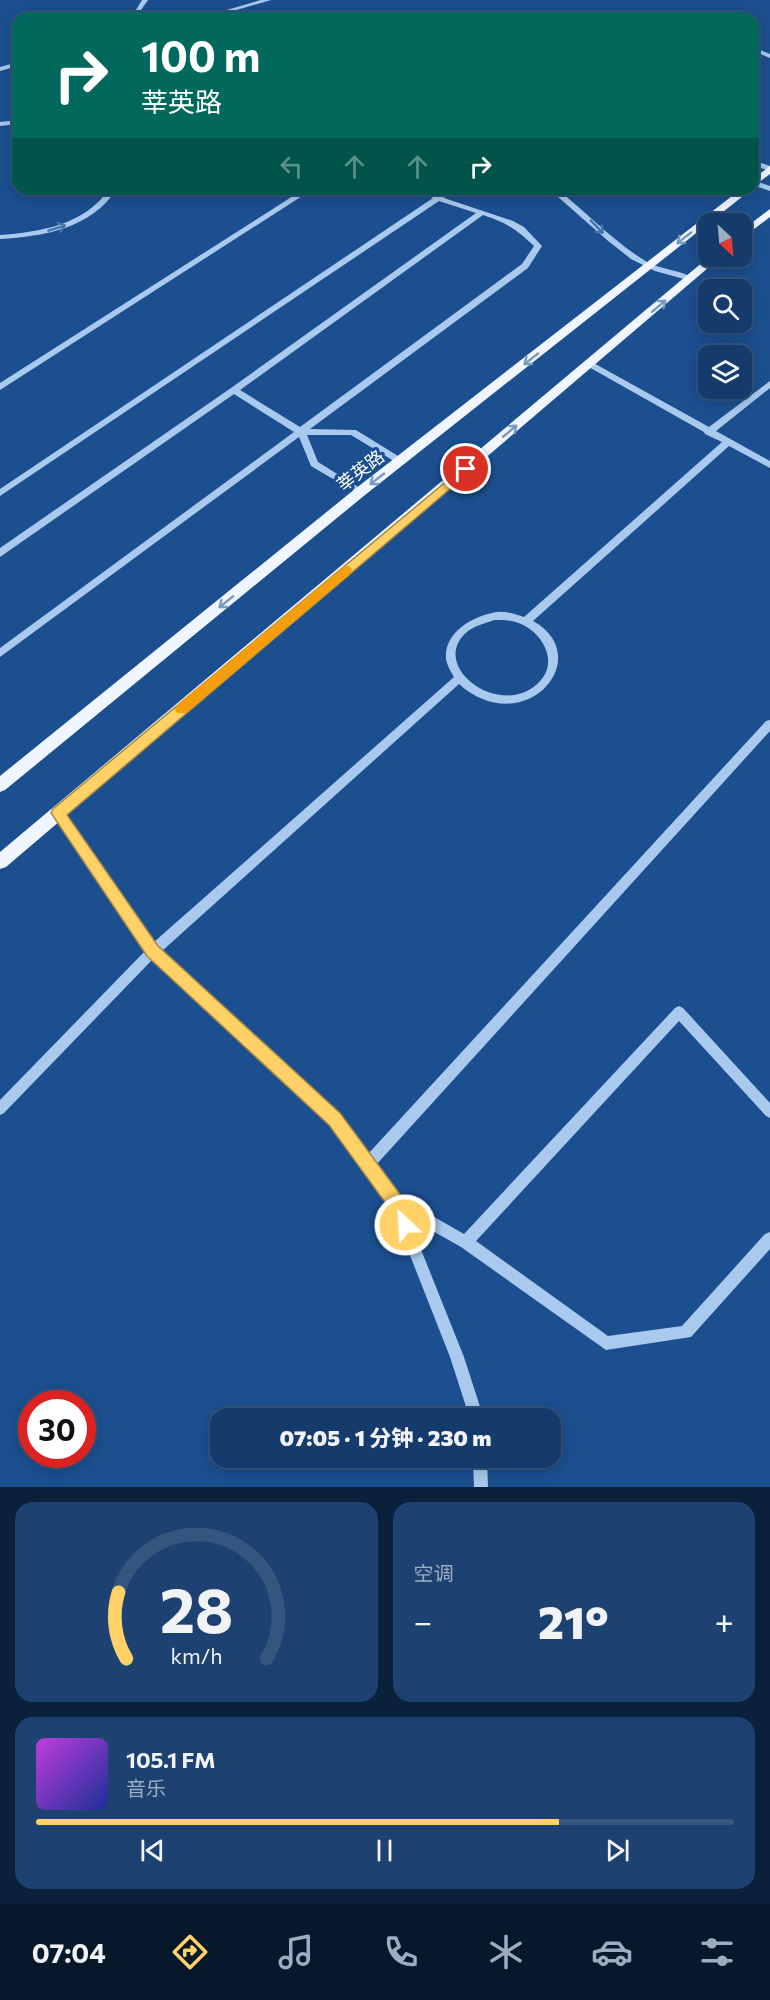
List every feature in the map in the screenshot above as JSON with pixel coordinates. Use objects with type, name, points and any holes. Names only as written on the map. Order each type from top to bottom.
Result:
[{"type":"main road","name":"莘英路","points":[[0,785],[360,492],[738,195]]},
{"type":"main road","points":[[752,227],[770,212]]},
{"type":"main road","points":[[0,862],[705,267]]},
{"type":"street","points":[[224,12],[268,0]]},
{"type":"street","points":[[0,237],[29,236],[63,227],[91,212],[111,195]]},
{"type":"street","points":[[0,387],[300,195]]},
{"type":"street","points":[[0,653],[525,266],[538,246],[520,229],[482,212],[430,195]]},
{"type":"street","points":[[561,195],[581,210],[609,240],[649,266],[691,279]]},
{"type":"street","points":[[0,493],[437,199]]},
{"type":"street","points":[[0,553],[234,390],[482,212]]},
{"type":"street","points":[[590,364],[727,443],[770,465]]},
{"type":"street","points":[[708,432],[770,384]]},
{"type":"street","points":[[234,390],[301,432],[353,432],[400,461]]},
{"type":"street","points":[[301,432],[314,464],[360,492]]},
{"type":"street","points":[[526,621],[727,443]]},
{"type":"street","points":[[493,616],[510,616],[526,621],[544,635],[554,655],[553,669],[547,682],[536,692],[520,698],[503,700],[486,697],[470,690],[458,679],[452,666],[450,652],[454,639],[464,627],[477,620],[493,616]]},
{"type":"street","points":[[0,1109],[153,951],[458,679]]},
{"type":"street","points":[[368,1165],[770,724]]},
{"type":"street","points":[[58,813],[153,951],[335,1119],[396,1203],[457,1357],[473,1408]]},
{"type":"street","points":[[466,1242],[679,1012],[770,1112]]},
{"type":"street","points":[[396,1203],[466,1242],[606,1343],[686,1332],[770,1239]]},
{"type":"street","points":[[480,1468],[481,1487]]},
{"type":"slow traffic","points":[[182,709],[346,570]]},
{"type":"route","points":[[405,1225],[396,1203],[335,1119],[153,951],[58,813],[466,469]]}]
